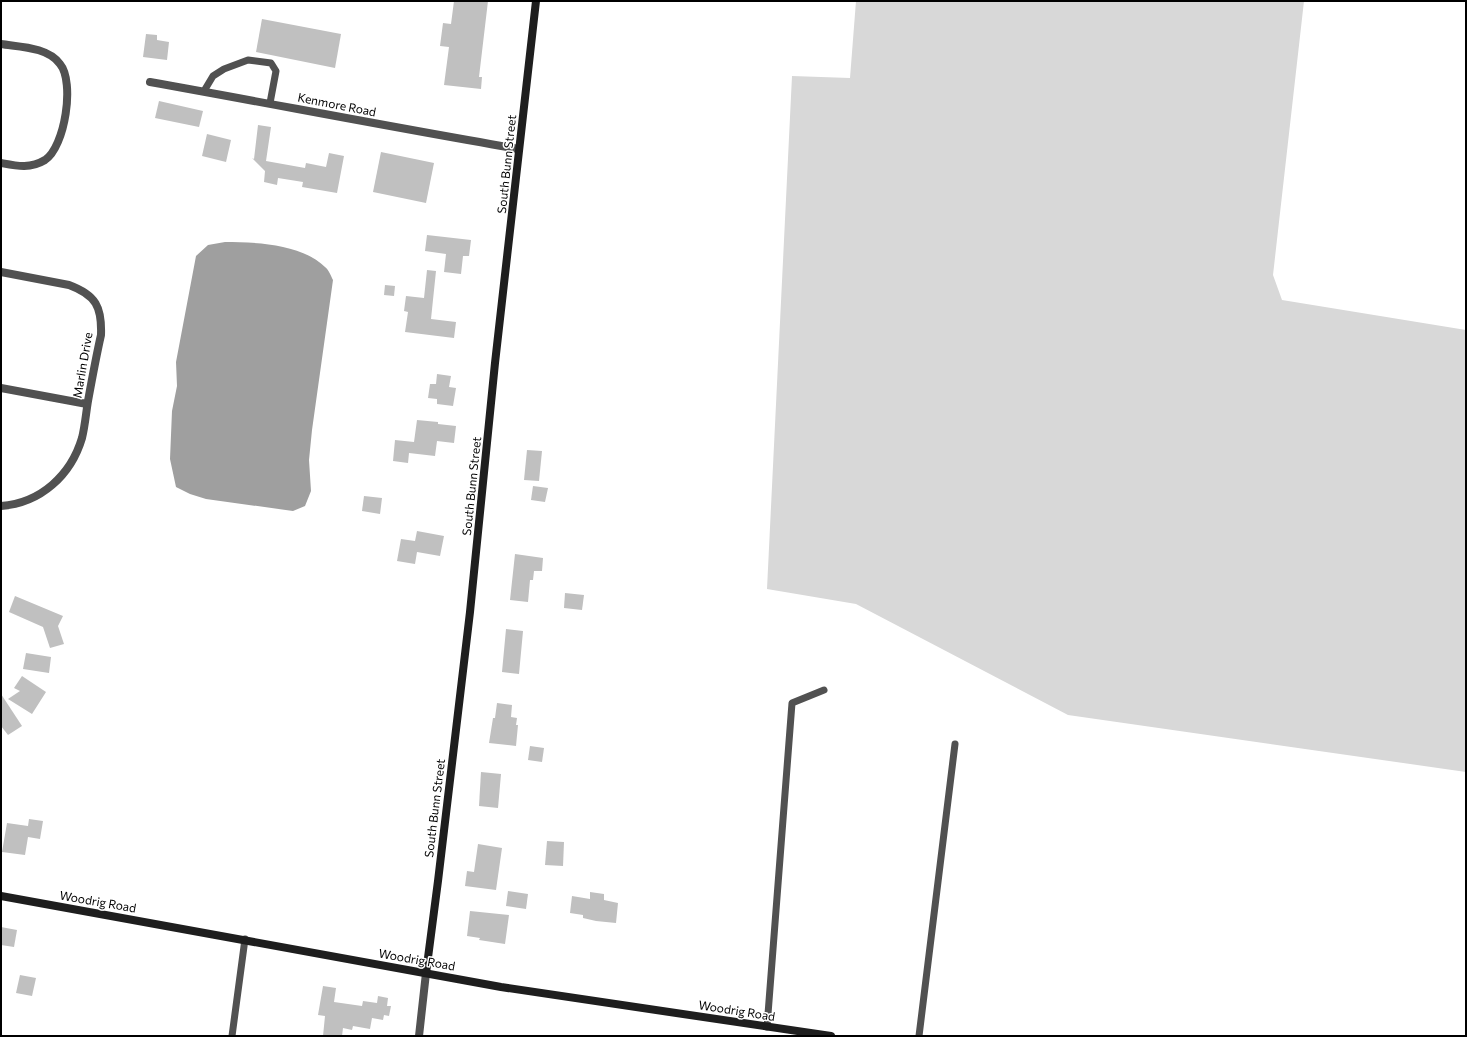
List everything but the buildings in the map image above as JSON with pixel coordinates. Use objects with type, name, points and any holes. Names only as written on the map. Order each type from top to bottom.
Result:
[{"type":"street","name":"South Bunn Street","points":[[426,973],[470,612],[495,363],[536,1]]},
{"type":"street","points":[[1,44],[36,50],[52,56],[61,64],[66,74],[68,91],[62,133],[52,154],[46,159],[31,166],[22,167],[1,163]]},
{"type":"street","name":"Kenmore Road","points":[[150,82],[270,103],[422,133],[519,149]]},
{"type":"street","name":"Marlin Drive","points":[[1,272],[69,286],[84,292],[97,305],[101,323],[101,335],[82,437],[70,466],[56,483],[42,493],[19,503],[1,506]]},
{"type":"street","points":[[1,388],[88,404]]},
{"type":"street","name":"Woodrig Road","points":[[1,896],[245,939],[502,987],[831,1036]]},
{"type":"street","points":[[419,1036],[426,973]]},
{"type":"lane","points":[[204,92],[213,76],[224,69],[248,60],[259,60],[271,63],[276,71],[270,103]]},
{"type":"lane","points":[[767,1027],[792,703],[824,690]]},
{"type":"lane","points":[[919,1036],[955,744]]},
{"type":"lane","points":[[232,1036],[245,939]]},
{"type":"shaded area","points":[[856,1],[1304,1],[1273,275],[1282,300],[1466,330],[1466,772],[1068,715],[856,604],[767,589],[792,76],[850,78]]},
{"type":"shaded area","points":[[225,242],[264,244],[304,253],[315,259],[326,268],[333,280],[312,430],[309,460],[311,491],[305,506],[293,511],[206,499],[190,494],[176,487],[170,459],[172,411],[177,386],[176,362],[196,256],[208,245]]}]
